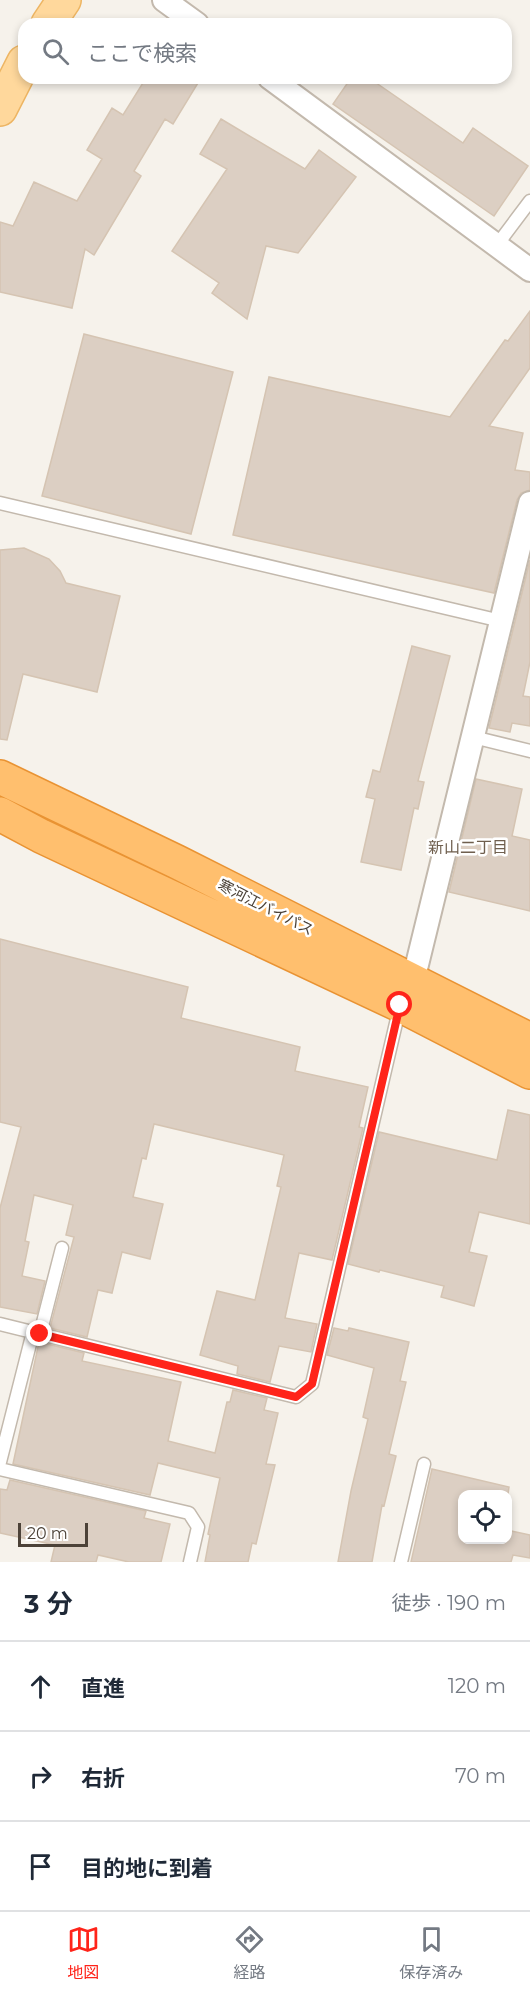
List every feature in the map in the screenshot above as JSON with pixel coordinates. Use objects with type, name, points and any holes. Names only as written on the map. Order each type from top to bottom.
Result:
[{"type":"highway","name":"寒河江バイパス","points":[[0,777],[177,862],[407,993],[530,1072]]},
{"type":"highway","name":"寒河江バイパス","points":[[0,814],[41,836],[407,993],[530,1040]]},
{"type":"main road","points":[[52,18],[64,0]]},
{"type":"main road","points":[[0,109],[18,74]]},
{"type":"street","points":[[164,0],[188,18]]},
{"type":"street","points":[[278,84],[530,270]]},
{"type":"street","points":[[407,993],[530,505]]},
{"type":"lane","points":[[497,245],[530,201]]},
{"type":"lane","points":[[0,503],[501,621]]},
{"type":"lane","points":[[473,737],[530,751]]},
{"type":"lane","points":[[0,1324],[296,1397],[312,1384],[407,993]]},
{"type":"lane","points":[[0,1462],[62,1248]]},
{"type":"lane","points":[[401,1562],[423,1464]]},
{"type":"lane","points":[[0,1469],[189,1513],[198,1527],[190,1562]]},
{"type":"building","points":[[142,84],[197,84],[173,124],[165,119],[134,171],[141,176],[94,255],[85,249],[72,308],[0,292],[0,222],[13,226],[34,182],[77,201],[102,159],[87,150],[112,108],[123,115]]},
{"type":"building","points":[[347,84],[378,84],[463,143],[473,128],[528,166],[494,216],[333,104]]},
{"type":"building","points":[[221,119],[305,169],[319,150],[356,177],[298,253],[266,246],[247,319],[212,293],[219,283],[172,251],[227,169],[200,154]]},
{"type":"building","points":[[530,311],[530,368],[489,426],[523,433],[515,470],[530,472],[530,490],[521,493],[517,500],[494,593],[233,535],[269,377],[450,417],[505,340],[508,341]]},
{"type":"building","points":[[84,334],[233,372],[191,534],[42,496]]},
{"type":"building","points":[[24,548],[49,559],[60,571],[66,583],[120,596],[97,692],[23,674],[7,740],[0,739],[0,550]]},
{"type":"building","points":[[530,560],[530,662],[523,696],[530,697],[530,726],[512,723],[510,732],[489,728]]},
{"type":"building","points":[[412,646],[450,656],[418,781],[424,782],[418,809],[414,808],[401,870],[361,862],[375,799],[366,797],[373,770],[380,772]]},
{"type":"building","points":[[476,779],[522,789],[512,836],[530,840],[530,911],[449,892]]},
{"type":"building","points":[[0,939],[188,987],[181,1018],[300,1047],[295,1071],[368,1087],[359,1127],[363,1128],[332,1260],[299,1253],[285,1318],[317,1324],[311,1352],[279,1346],[270,1382],[237,1374],[238,1366],[200,1355],[217,1291],[255,1300],[281,1187],[277,1186],[284,1155],[154,1124],[146,1159],[142,1158],[133,1197],[163,1204],[150,1259],[122,1252],[112,1293],[98,1290],[87,1337],[50,1328],[74,1237],[66,1235],[73,1205],[34,1195],[25,1241],[29,1242],[22,1276],[45,1281],[37,1314],[0,1307],[0,1208],[21,1127],[0,1122]]},
{"type":"building","points":[[508,1110],[530,1115],[530,1224],[479,1212],[469,1252],[487,1256],[474,1306],[441,1297],[444,1286],[348,1264],[379,1132],[497,1160]]},
{"type":"building","points":[[334,1328],[348,1331],[349,1328],[409,1342],[400,1381],[406,1382],[389,1454],[396,1456],[384,1506],[382,1505],[372,1562],[338,1562],[351,1491],[368,1419],[363,1417],[374,1368],[327,1355]]},
{"type":"building","points":[[39,1342],[84,1353],[82,1361],[181,1382],[168,1441],[215,1453],[227,1402],[230,1402],[233,1390],[267,1398],[264,1410],[278,1413],[266,1464],[275,1465],[256,1544],[252,1543],[248,1562],[205,1562],[210,1535],[208,1534],[220,1478],[158,1463],[150,1495],[13,1464]]},
{"type":"building","points":[[432,1469],[509,1487],[509,1490],[458,1490],[458,1544],[512,1544],[512,1531],[530,1535],[530,1558],[513,1555],[511,1562],[411,1562]]},
{"type":"building","points":[[10,1480],[146,1511],[144,1518],[170,1524],[161,1562],[129,1562],[98,1555],[96,1562],[51,1562],[55,1545],[0,1533],[0,1489],[7,1490]]},
{"type":"district","name":"新山二丁目","points":[[468,847]]},
{"type":"route","points":[[40,1334],[296,1397],[312,1384],[400,1005]]}]
